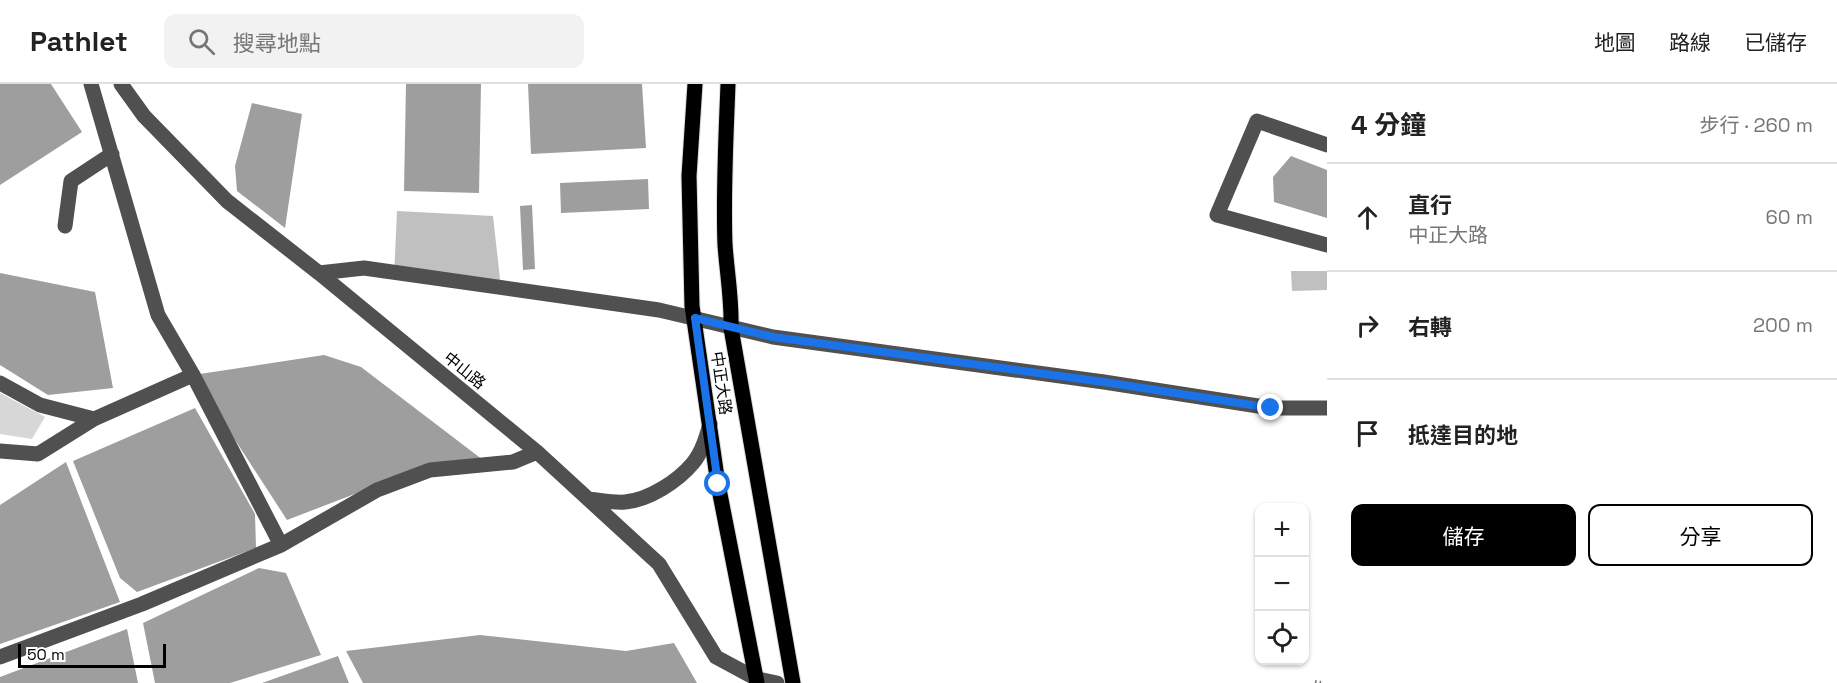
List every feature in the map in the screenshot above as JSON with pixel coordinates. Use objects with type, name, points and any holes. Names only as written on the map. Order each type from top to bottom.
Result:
[{"type":"main road","name":"中正大路","points":[[695,84],[689,176],[692,306],[718,484],[757,681]]},
{"type":"main road","name":"中正大路","points":[[728,84],[724,188],[725,247],[732,310],[731,328],[793,683]]},
{"type":"street","points":[[91,84],[158,315],[193,375],[280,545]]},
{"type":"street","name":"中山路","points":[[121,84],[144,116],[227,201],[319,273],[537,452],[659,564],[716,657],[757,681],[777,683]]},
{"type":"street","points":[[1327,145],[1257,121],[1216,215],[1327,245]]},
{"type":"street","points":[[65,226],[71,181],[112,154]]},
{"type":"street","points":[[319,273],[364,268],[659,310],[773,337],[1104,382],[1271,408],[1327,408]]},
{"type":"street","points":[[0,451],[38,454],[94,418],[193,375]]},
{"type":"street","points":[[0,383],[40,405],[94,418]]},
{"type":"street","points":[[588,499],[625,502],[640,499],[671,483],[693,463],[704,445],[710,424]]},
{"type":"street","points":[[0,657],[142,604],[280,545],[377,490],[430,470],[513,462],[537,452]]},
{"type":"path","points":[[1315,682],[1322,683]]},
{"type":"shaded area","points":[[0,84],[51,84],[82,132],[0,185]]},
{"type":"shaded area","points":[[406,84],[481,84],[479,193],[404,191]]},
{"type":"shaded area","points":[[528,84],[642,84],[646,148],[531,154]]},
{"type":"shaded area","points":[[252,103],[302,114],[285,228],[237,191],[235,166]]},
{"type":"shaded area","points":[[1291,156],[1327,170],[1327,218],[1274,202],[1273,177]]},
{"type":"shaded area","points":[[648,179],[649,209],[561,213],[560,183]]},
{"type":"shaded area","points":[[532,205],[535,269],[523,270],[520,206]]},
{"type":"shaded area","points":[[0,273],[95,292],[113,388],[48,395],[0,365]]},
{"type":"shaded area","points":[[324,355],[361,367],[483,460],[365,490],[287,520],[193,375]]},
{"type":"shaded area","points":[[0,393],[45,417],[32,439],[0,434]]},
{"type":"shaded area","points":[[195,408],[255,514],[256,548],[137,592],[120,578],[73,461]]},
{"type":"shaded area","points":[[66,462],[120,602],[0,644],[0,505]]},
{"type":"shaded area","points":[[259,568],[286,573],[321,655],[230,683],[155,683],[143,623]]},
{"type":"shaded area","points":[[127,629],[138,683],[0,683],[0,677]]},
{"type":"shaded area","points":[[480,635],[626,651],[674,643],[697,683],[363,683],[346,651]]},
{"type":"shaded area","points":[[338,656],[349,683],[262,683]]},
{"type":"building","points":[[397,211],[493,216],[501,288],[394,276]]},
{"type":"building","points":[[1291,271],[1327,271],[1327,290],[1292,291]]},
{"type":"route","points":[[718,484],[695,318],[773,337],[1104,382],[1271,408]]}]
